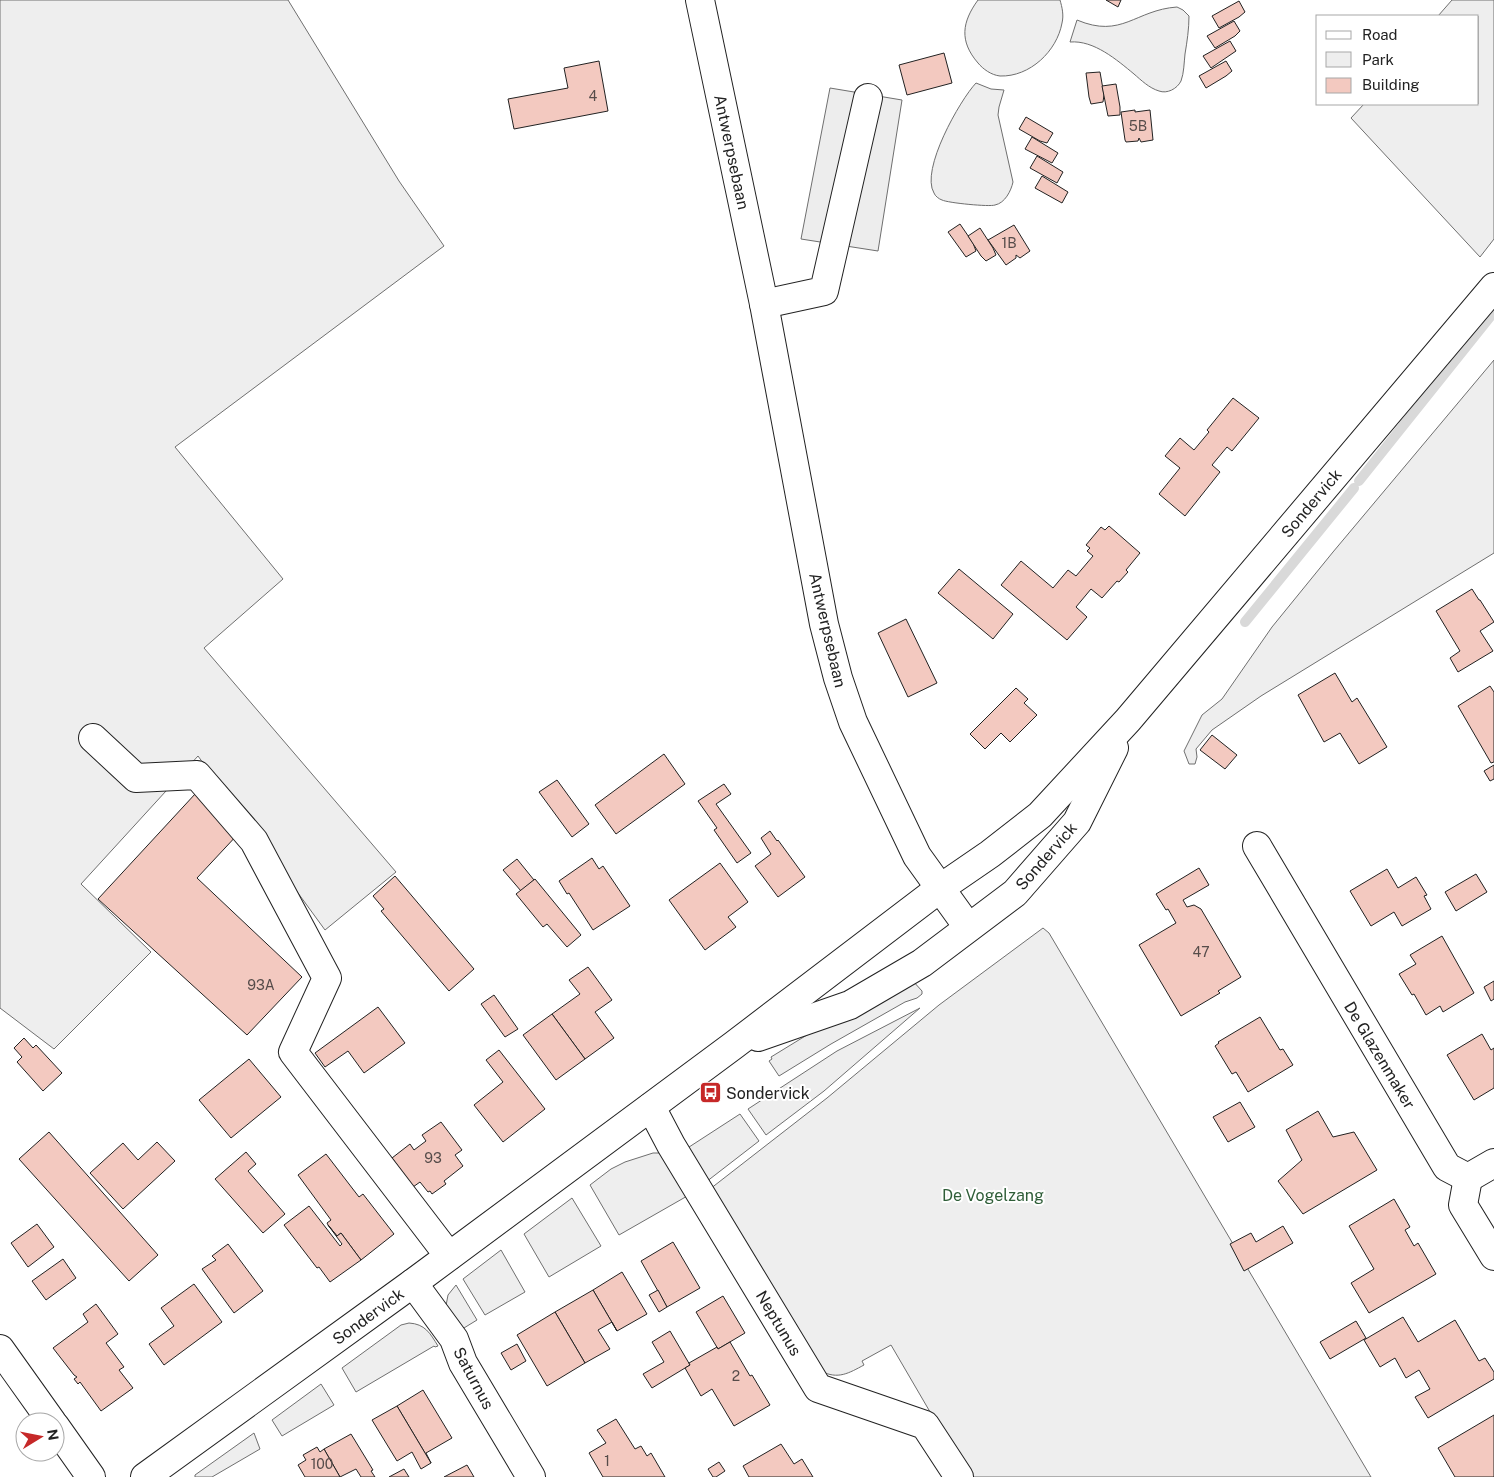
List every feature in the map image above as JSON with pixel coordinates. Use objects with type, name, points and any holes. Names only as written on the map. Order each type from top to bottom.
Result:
[{"type":"street","name":"Antwerpsebaan","points":[[700,0],[764,304],[824,624],[838,678],[853,722],[916,856],[968,927]]},
{"type":"street","points":[[764,304],[824,290],[868,98]]},
{"type":"street","name":"Sondervick","points":[[146,1477],[651,1107],[1040,815],[1128,720],[1494,287]]},
{"type":"street","name":"Sondervick","points":[[734,1044],[850,1005],[922,963],[1015,893],[1077,822],[1128,720]]},
{"type":"street","points":[[93,738],[136,778],[197,775],[254,841],[327,978],[294,1052],[449,1256]]},
{"type":"street","name":"De Glazenmaker","points":[[1257,846],[1447,1167],[1468,1178]]},
{"type":"street","name":"Neptunus","points":[[651,1107],[671,1145],[818,1388],[926,1425],[959,1477]]},
{"type":"street","points":[[1494,1163],[1468,1178],[1463,1204],[1494,1256]]},
{"type":"street","name":"Saturnus","points":[[413,1283],[454,1339],[463,1363],[531,1477]]},
{"type":"street","points":[[0,1349],[45,1412]]},
{"type":"street","points":[[65,1440],[91,1477]]},
{"type":"green space","points":[[0,0],[288,0],[399,181],[444,246],[175,447],[283,579],[204,648],[396,872],[325,930],[198,756],[81,884],[151,952],[54,1049],[0,1008]]},
{"type":"green space","points":[[978,0],[1060,0],[1063,20],[1059,33],[1048,52],[1031,67],[1011,75],[1000,76],[990,73],[972,55],[965,39],[966,24]]},
{"type":"green space","points":[[1452,0],[1494,0],[1494,239],[1480,257],[1351,118],[1363,105],[1479,105],[1479,15],[1439,15]]},
{"type":"green space","points":[[1177,7],[1189,16],[1181,81],[1172,90],[1162,92],[1155,90],[1105,52],[1088,44],[1070,42],[1077,20],[1092,25],[1117,25],[1162,9]]},
{"type":"green space","points":[[976,83],[991,89],[1004,90],[998,115],[1013,182],[1007,196],[1002,202],[995,205],[942,200],[935,194],[931,182],[932,168],[944,136],[961,104]]},
{"type":"green space","points":[[1494,360],[1494,553],[1261,696],[1212,730],[1196,749],[1197,757],[1195,764],[1189,764],[1184,751],[1202,715],[1222,699],[1272,627]]},
{"type":"green space","name":"De Vogelzang","points":[[1043,928],[1049,933],[1371,1477],[968,1477],[891,1345],[862,1361],[864,1365],[848,1373],[833,1375],[821,1371],[710,1189],[827,1098],[939,1005]]},
{"type":"green space","points":[[912,980],[922,991],[922,994],[917,998],[905,1002],[779,1076],[769,1061],[772,1059],[771,1057],[820,1027]]},
{"type":"green space","points":[[920,1008],[824,1091],[766,1135],[748,1109],[837,1051]]},
{"type":"green space","points":[[740,1114],[759,1141],[706,1182],[686,1149]]},
{"type":"green space","points":[[653,1153],[664,1153],[689,1195],[619,1235],[590,1185],[611,1169],[625,1162]]},
{"type":"green space","points":[[572,1198],[601,1246],[549,1277],[524,1234]]},
{"type":"green space","points":[[501,1250],[525,1292],[485,1315],[463,1279]]},
{"type":"green space","points":[[456,1285],[477,1320],[459,1331],[445,1311],[448,1295]]},
{"type":"green space","points":[[409,1323],[423,1327],[430,1333],[438,1346],[434,1346],[356,1392],[342,1368],[401,1325]]},
{"type":"green space","points":[[321,1384],[334,1405],[282,1436],[272,1420]]},
{"type":"green space","points":[[254,1433],[260,1449],[212,1477],[195,1477],[195,1475]]},
{"type":"shaded area","points":[[830,88],[902,100],[878,251],[801,239]]},
{"type":"building","points":[[1106,0],[1121,0],[1118,7]]},
{"type":"building","points":[[1239,1],[1245,12],[1219,28],[1212,16]]},
{"type":"building","points":[[1234,21],[1240,31],[1215,48],[1207,36]]},
{"type":"building","points":[[1230,41],[1236,51],[1211,68],[1203,56]]},
{"type":"building","points":[[944,53],[952,83],[907,95],[899,65]]},
{"type":"building","points":[[599,61],[608,111],[514,129],[508,99],[568,88],[564,68]]},
{"type":"building","points":[[1226,61],[1232,71],[1206,88],[1199,76]]},
{"type":"building","points":[[1100,72],[1104,95],[1103,102],[1091,104],[1086,73]]},
{"type":"building","points":[[1116,84],[1120,115],[1108,116],[1102,86]]},
{"type":"building","points":[[1135,110],[1135,112],[1150,110],[1153,140],[1141,142],[1139,138],[1138,141],[1126,142],[1121,112]]},
{"type":"building","points":[[1026,117],[1053,133],[1047,143],[1019,129]]},
{"type":"building","points":[[1032,137],[1058,153],[1052,163],[1025,149]]},
{"type":"building","points":[[1037,156],[1063,172],[1057,183],[1030,168]]},
{"type":"building","points":[[1042,176],[1068,192],[1062,203],[1035,188]]},
{"type":"building","points":[[960,224],[976,251],[966,257],[948,232]]},
{"type":"building","points":[[1014,225],[1030,251],[1020,258],[1016,255],[1016,258],[1006,265],[988,240]]},
{"type":"building","points":[[980,228],[996,255],[986,261],[968,236]]},
{"type":"building","points":[[1233,398],[1259,418],[1232,451],[1227,447],[1212,465],[1220,472],[1185,516],[1159,494],[1180,468],[1165,456],[1180,438],[1194,450],[1209,432],[1207,430]]},
{"type":"building","points":[[1109,526],[1140,553],[1126,570],[1128,572],[1102,598],[1091,589],[1076,607],[1087,617],[1067,640],[1001,585],[1021,561],[1053,588],[1068,570],[1076,576],[1093,556],[1087,551],[1090,548],[1086,545],[1101,527],[1105,530]]},
{"type":"building","points":[[959,569],[1013,614],[993,639],[938,593]]},
{"type":"building","points":[[1472,589],[1494,622],[1480,631],[1493,651],[1458,672],[1450,658],[1460,651],[1436,611]]},
{"type":"building","points":[[906,619],[937,683],[908,697],[878,633]]},
{"type":"building","points":[[1335,673],[1352,702],[1357,698],[1387,747],[1359,764],[1340,733],[1324,742],[1298,695]]},
{"type":"building","points":[[1490,686],[1494,692],[1494,762],[1491,763],[1458,706]]},
{"type":"building","points":[[1016,688],[1028,699],[1024,703],[1037,715],[1010,742],[1001,733],[985,749],[970,734]]},
{"type":"building","points":[[1212,735],[1237,755],[1225,769],[1200,750]]},
{"type":"building","points":[[664,754],[685,784],[616,834],[595,805]]},
{"type":"building","points":[[1494,765],[1494,779],[1490,781],[1484,771]]},
{"type":"building","points":[[557,780],[589,824],[572,837],[539,792]]},
{"type":"building","points":[[724,784],[731,794],[716,804],[751,853],[737,863],[714,830],[717,828],[698,801]]},
{"type":"building","points":[[196,793],[239,833],[197,878],[302,977],[247,1035],[98,899]]},
{"type":"building","points":[[770,831],[805,877],[778,897],[755,866],[771,854],[761,838]]},
{"type":"building","points":[[592,858],[599,869],[603,866],[630,906],[593,930],[559,881]]},
{"type":"building","points":[[517,859],[534,880],[521,891],[503,870]]},
{"type":"building","points":[[720,863],[748,902],[728,917],[736,927],[705,950],[669,900]]},
{"type":"building","points":[[1199,868],[1209,885],[1183,900],[1187,907],[1194,905],[1201,909],[1241,977],[1218,991],[1220,993],[1181,1016],[1139,945],[1176,923],[1156,894]]},
{"type":"building","points":[[1387,869],[1398,888],[1416,877],[1427,895],[1424,896],[1431,909],[1402,926],[1394,912],[1371,926],[1350,891]]},
{"type":"building","points":[[1476,874],[1487,892],[1456,911],[1445,892]]},
{"type":"building","points":[[395,876],[474,969],[449,991],[381,911],[384,909],[373,896]]},
{"type":"building","points":[[535,879],[581,935],[567,947],[547,924],[543,927],[516,894]]},
{"type":"building","points":[[1442,936],[1474,993],[1443,1012],[1440,1006],[1426,1015],[1414,994],[1412,995],[1399,974],[1416,964],[1410,955]]},
{"type":"building","points":[[588,967],[612,1000],[595,1012],[614,1038],[585,1059],[552,1014],[580,994],[569,980]]},
{"type":"building","points":[[1494,981],[1494,999],[1491,1001],[1484,987]]},
{"type":"building","points":[[494,995],[518,1029],[505,1037],[481,1004]]},
{"type":"building","points":[[378,1007],[405,1043],[364,1073],[348,1051],[325,1067],[315,1053]]},
{"type":"building","points":[[552,1014],[585,1059],[556,1080],[523,1035]]},
{"type":"building","points":[[1260,1017],[1280,1050],[1283,1049],[1293,1065],[1248,1092],[1236,1072],[1232,1074],[1215,1046],[1218,1042]]},
{"type":"building","points":[[1482,1034],[1491,1050],[1494,1048],[1494,1088],[1474,1100],[1447,1055]]},
{"type":"building","points":[[24,1038],[33,1048],[36,1045],[62,1073],[43,1091],[17,1062],[22,1057],[14,1048]]},
{"type":"building","points":[[499,1050],[545,1109],[503,1142],[474,1105],[503,1082],[486,1060]]},
{"type":"building","points":[[249,1059],[281,1097],[231,1138],[199,1100]]},
{"type":"building","points":[[1240,1102],[1255,1127],[1228,1142],[1213,1117]]},
{"type":"building","points":[[1318,1111],[1333,1137],[1354,1132],[1377,1170],[1303,1214],[1278,1181],[1302,1160],[1286,1130]]},
{"type":"building","points":[[441,1122],[462,1150],[455,1155],[463,1166],[444,1181],[446,1184],[432,1194],[420,1182],[413,1187],[392,1158],[410,1144],[414,1150],[426,1141],[422,1135]]},
{"type":"building","points":[[49,1132],[158,1255],[129,1281],[19,1159]]},
{"type":"building","points":[[157,1142],[175,1161],[123,1209],[90,1173],[123,1143],[138,1160]]},
{"type":"building","points":[[246,1152],[256,1164],[248,1171],[285,1214],[263,1233],[215,1179]]},
{"type":"building","points":[[326,1154],[359,1197],[363,1194],[394,1234],[361,1260],[341,1233],[337,1236],[328,1225],[327,1223],[331,1220],[298,1175]]},
{"type":"building","points":[[1394,1199],[1410,1227],[1405,1230],[1414,1246],[1418,1243],[1436,1274],[1369,1313],[1351,1283],[1374,1269],[1349,1226]]},
{"type":"building","points":[[309,1206],[340,1246],[342,1244],[328,1225],[337,1236],[341,1233],[361,1260],[330,1282],[284,1225]]},
{"type":"building","points":[[37,1224],[54,1247],[28,1267],[11,1243]]},
{"type":"building","points":[[1283,1226],[1293,1243],[1244,1271],[1230,1244],[1251,1233],[1256,1242]]},
{"type":"building","points":[[673,1242],[700,1288],[667,1307],[641,1261]]},
{"type":"building","points":[[228,1244],[263,1291],[234,1313],[202,1269],[216,1260],[212,1256]]},
{"type":"building","points":[[63,1259],[76,1278],[46,1300],[32,1281]]},
{"type":"building","points":[[622,1272],[647,1314],[617,1331],[593,1290]]},
{"type":"building","points":[[194,1284],[222,1322],[164,1365],[149,1344],[174,1326],[161,1308]]},
{"type":"building","points":[[593,1290],[612,1322],[598,1330],[610,1349],[585,1363],[555,1312]]},
{"type":"building","points":[[658,1290],[667,1307],[659,1312],[649,1295]]},
{"type":"building","points":[[723,1296],[745,1333],[718,1349],[696,1312]]},
{"type":"building","points":[[96,1304],[118,1334],[106,1343],[124,1367],[119,1370],[133,1388],[101,1411],[80,1382],[78,1384],[74,1379],[77,1377],[53,1348],[88,1322],[83,1314]]},
{"type":"building","points":[[555,1312],[585,1363],[547,1386],[517,1335]]},
{"type":"building","points":[[1403,1317],[1418,1342],[1455,1320],[1479,1361],[1485,1358],[1494,1372],[1494,1379],[1428,1418],[1415,1397],[1430,1389],[1419,1370],[1406,1378],[1395,1358],[1380,1367],[1364,1340]]},
{"type":"building","points":[[1356,1321],[1366,1338],[1330,1359],[1320,1342]]},
{"type":"building","points":[[670,1331],[690,1365],[652,1388],[643,1374],[664,1362],[652,1342]]},
{"type":"building","points":[[730,1342],[770,1405],[734,1426],[712,1389],[701,1396],[685,1368],[690,1365],[689,1363]]},
{"type":"building","points":[[517,1344],[526,1361],[511,1370],[501,1353]]},
{"type":"building","points":[[423,1390],[452,1438],[426,1453],[431,1463],[397,1406]]},
{"type":"building","points":[[397,1406],[431,1463],[421,1469],[412,1452],[397,1461],[372,1420]]},
{"type":"building","points":[[1494,1415],[1494,1477],[1455,1477],[1438,1448]]},
{"type":"building","points":[[616,1419],[635,1449],[641,1446],[647,1456],[651,1453],[665,1477],[603,1477],[589,1453],[606,1443],[597,1430]]},
{"type":"building","points":[[351,1434],[373,1470],[371,1471],[375,1477],[361,1477],[356,1469],[340,1477],[324,1449]]},
{"type":"building","points":[[781,1444],[794,1464],[802,1459],[813,1477],[749,1477],[743,1466]]},
{"type":"building","points":[[317,1447],[320,1452],[324,1449],[340,1477],[305,1477],[298,1465],[306,1460],[303,1455]]},
{"type":"building","points":[[719,1462],[725,1471],[713,1477],[708,1469]]},
{"type":"building","points":[[467,1465],[474,1477],[444,1477]]},
{"type":"building","points":[[404,1469],[409,1477],[389,1477]]},
{"type":"waterway","points":[[1359,481],[1494,312]]},
{"type":"waterway","points":[[1245,622],[1354,488]]},
{"type":"place","name":"Sondervick","points":[[710,1093]]}]
